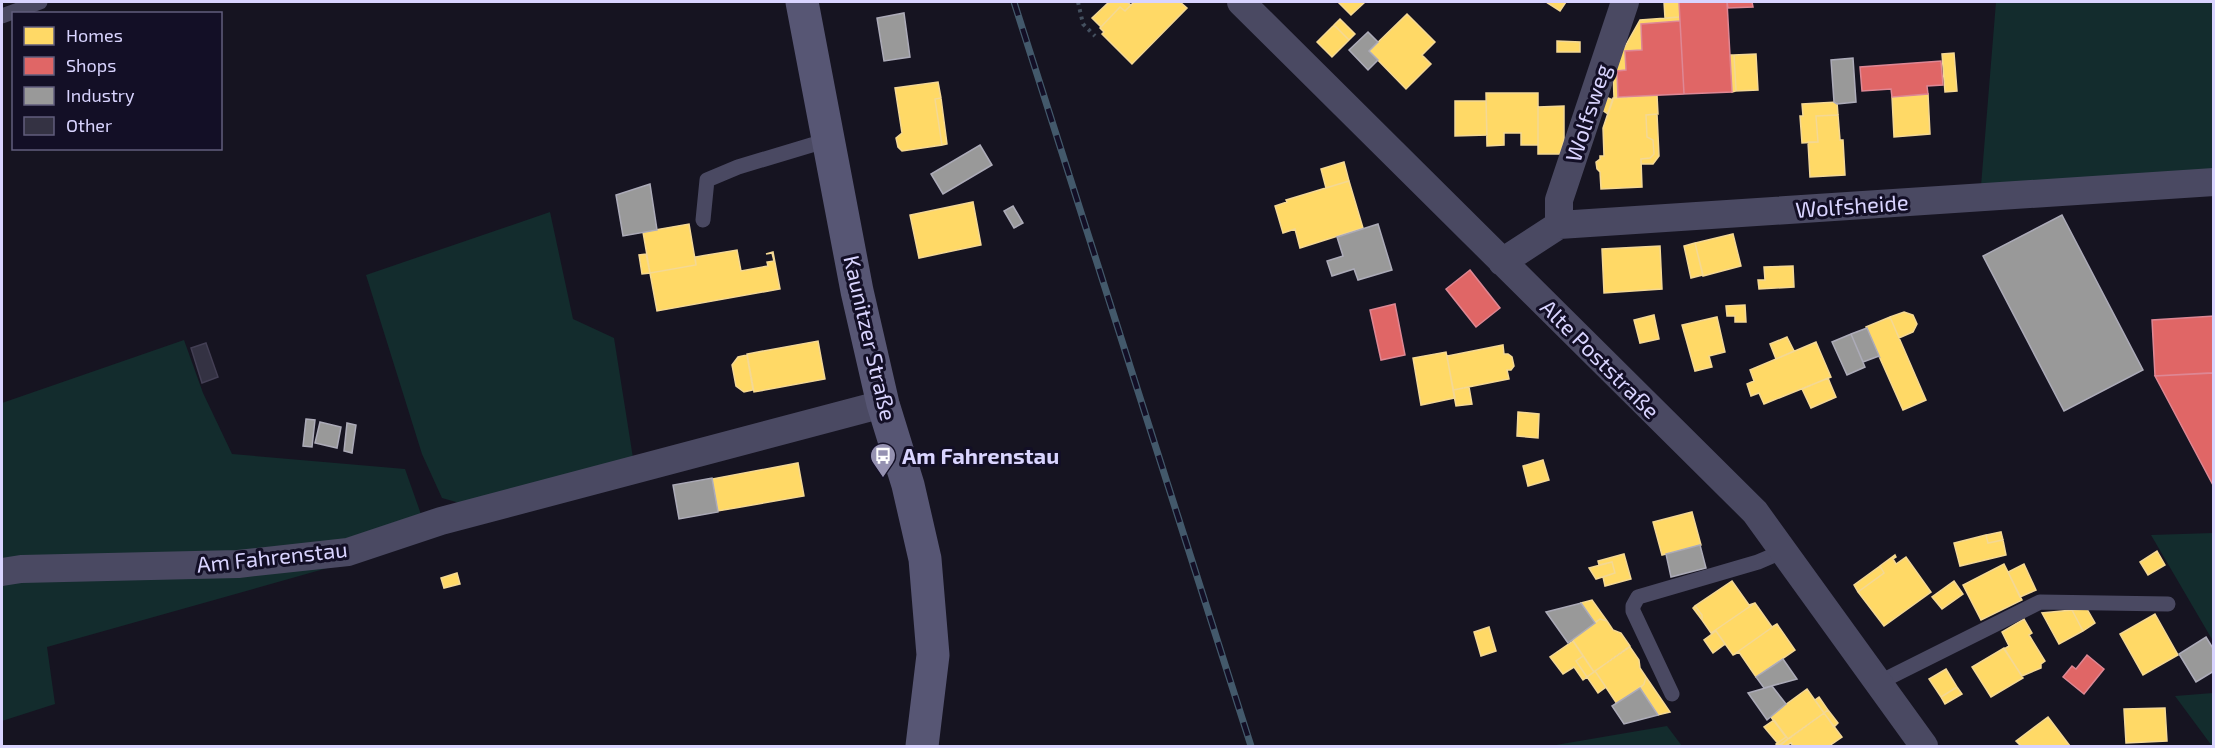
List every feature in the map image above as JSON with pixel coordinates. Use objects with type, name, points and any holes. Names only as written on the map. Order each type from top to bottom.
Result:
[{"type":"street","name":"Kaunitzer Straße","points":[[802,2],[857,291],[883,404],[909,484],[925,559],[933,655],[922,747]]},
{"type":"street","name":"Alte Poststraße","points":[[1241,2],[1755,512],[1924,747]]},
{"type":"street","name":"Wolfsweg","points":[[1559,225],[1559,200],[1625,2]]},
{"type":"street","name":"Wolfsheide","points":[[1502,262],[1559,225],[2214,182]]},
{"type":"street","name":"Am Fahrenstau","points":[[2,572],[33,569],[238,564],[348,552],[441,521],[883,404]]},
{"type":"lane","points":[[2,15],[40,2]]},
{"type":"lane","points":[[703,220],[707,180],[738,167],[828,140]]},
{"type":"lane","points":[[1672,694],[1634,611],[1633,606],[1638,597],[1758,562],[1784,551]]},
{"type":"lane","points":[[1878,683],[2040,602],[2168,604]]},
{"type":"path","points":[[1078,2],[1083,24],[1095,36]]},
{"type":"green space","points":[[1996,2],[2213,2],[2213,172],[1981,186]]},
{"type":"green space","points":[[550,212],[573,319],[614,338],[633,458],[463,504],[442,498],[422,454],[366,275]]},
{"type":"green space","points":[[184,340],[203,393],[232,454],[405,469],[423,520],[331,567],[47,647],[55,704],[2,721],[2,403]]},
{"type":"green space","points":[[2214,533],[2213,641],[2151,535]]},
{"type":"green space","points":[[2213,693],[2214,746],[2212,746],[2175,696]]},
{"type":"green space","points":[[1667,726],[1682,746],[1550,746]]},
{"type":"building: Homes","points":[[1109,2],[1127,2],[1131,5],[1125,11],[1120,7],[1101,27],[1092,18]]},
{"type":"building: Homes","points":[[1134,2],[1180,2],[1187,8],[1132,64],[1102,34],[1104,32],[1100,28],[1120,7],[1125,11]]},
{"type":"building: Homes","points":[[1338,2],[1365,2],[1351,15]]},
{"type":"building: Homes","points":[[1546,2],[1566,2],[1560,11]]},
{"type":"building: Homes","points":[[1664,2],[1679,2],[1680,17],[1665,18]]},
{"type":"building: Homes","points":[[1407,14],[1435,42],[1422,55],[1431,64],[1406,89],[1369,51]]},
{"type":"building: Homes","points":[[1680,17],[1680,21],[1641,24],[1642,50],[1625,51],[1626,70],[1617,71],[1618,97],[1614,98],[1613,68],[1640,20]]},
{"type":"building: Homes","points":[[1340,19],[1355,34],[1349,40],[1334,25]]},
{"type":"building: Homes","points":[[1334,25],[1349,40],[1332,57],[1317,42]]},
{"type":"building: Homes","points":[[1557,41],[1580,42],[1580,52],[1557,52]]},
{"type":"building: Homes","points":[[1954,53],[1957,91],[1945,92],[1942,54]]},
{"type":"building: Homes","points":[[1756,54],[1758,90],[1736,91],[1734,55]]},
{"type":"building: Homes","points":[[1730,55],[1734,55],[1736,91],[1732,92]]},
{"type":"building: Homes","points":[[938,82],[941,98],[935,99],[942,145],[902,151],[898,147],[896,138],[902,133],[895,88]]},
{"type":"building: Homes","points":[[1486,93],[1538,93],[1538,145],[1521,145],[1521,133],[1504,133],[1504,145],[1487,146]]},
{"type":"building: Homes","points":[[1928,94],[1930,134],[1894,137],[1892,97]]},
{"type":"building: Homes","points":[[1657,95],[1658,114],[1646,115],[1647,137],[1653,140],[1654,154],[1650,158],[1641,159],[1642,187],[1601,189],[1600,172],[1596,162],[1600,156],[1604,156],[1603,128],[1613,98]]},
{"type":"building: Homes","points":[[941,98],[947,144],[942,145],[935,99]]},
{"type":"building: Homes","points":[[1608,98],[1613,100],[1608,114],[1602,110]]},
{"type":"building: Homes","points":[[1455,101],[1486,101],[1487,135],[1455,136]]},
{"type":"building: Homes","points":[[1837,102],[1838,115],[1816,116],[1818,142],[1802,143],[1800,116],[1803,116],[1802,104]]},
{"type":"building: Homes","points":[[1564,106],[1564,140],[1560,154],[1538,154],[1538,107]]},
{"type":"building: Homes","points":[[1657,114],[1659,156],[1653,164],[1641,164],[1641,159],[1650,158],[1654,154],[1653,140],[1647,137],[1646,115]]},
{"type":"building: Homes","points":[[1838,115],[1840,140],[1843,140],[1845,175],[1810,177],[1808,142],[1818,142],[1816,116]]},
{"type":"building: Homes","points":[[1344,162],[1349,181],[1326,188],[1321,169]]},
{"type":"building: Homes","points":[[1349,181],[1363,228],[1300,248],[1295,229],[1283,233],[1275,206],[1287,202],[1286,200]]},
{"type":"building: Homes","points":[[973,202],[981,245],[919,258],[910,215]]},
{"type":"building: Homes","points":[[689,224],[696,265],[650,273],[643,232]]},
{"type":"building: Homes","points":[[1733,234],[1741,266],[1703,276],[1695,243]]},
{"type":"building: Homes","points":[[1695,243],[1703,275],[1691,278],[1684,246]]},
{"type":"building: Homes","points":[[1660,246],[1662,289],[1604,293],[1602,249]]},
{"type":"building: Homes","points":[[737,250],[741,271],[768,266],[767,262],[774,261],[772,253],[766,254],[773,252],[780,289],[657,311],[650,273],[696,265],[695,257]]},
{"type":"building: Homes","points":[[646,254],[650,273],[642,274],[639,255]]},
{"type":"building: Homes","points":[[1793,266],[1794,287],[1759,289],[1758,280],[1765,280],[1764,267]]},
{"type":"building: Homes","points":[[1745,305],[1746,322],[1735,322],[1735,316],[1727,316],[1726,306]]},
{"type":"building: Homes","points":[[1904,312],[1913,315],[1917,324],[1913,332],[1899,338],[1890,317]]},
{"type":"building: Homes","points":[[1654,315],[1659,339],[1640,343],[1634,320]]},
{"type":"building: Homes","points":[[1717,317],[1725,352],[1709,356],[1712,367],[1695,371],[1682,325]]},
{"type":"building: Homes","points":[[1890,317],[1926,400],[1903,410],[1866,327]]},
{"type":"building: Homes","points":[[1787,337],[1794,351],[1776,359],[1770,344]]},
{"type":"building: Homes","points":[[818,341],[825,379],[754,392],[747,354]]},
{"type":"building: Homes","points":[[1816,342],[1831,377],[1764,404],[1759,393],[1751,396],[1747,384],[1754,381],[1750,370]]},
{"type":"building: Homes","points":[[1503,345],[1504,354],[1512,357],[1514,366],[1511,370],[1507,370],[1509,379],[1453,390],[1447,356]]},
{"type":"building: Homes","points":[[1446,352],[1455,398],[1421,405],[1413,358]]},
{"type":"building: Homes","points":[[747,355],[753,390],[744,392],[736,386],[732,365],[738,357]]},
{"type":"building: Homes","points":[[1828,378],[1836,397],[1811,408],[1802,389]]},
{"type":"building: Homes","points":[[1469,387],[1472,404],[1456,406],[1453,390]]},
{"type":"building: Homes","points":[[1518,412],[1539,414],[1538,438],[1517,436]]},
{"type":"building: Homes","points":[[1543,460],[1549,480],[1528,486],[1523,466]]},
{"type":"building: Homes","points":[[798,463],[804,496],[718,511],[712,479]]},
{"type":"building: Homes","points":[[1692,512],[1701,545],[1662,555],[1653,522]]},
{"type":"building: Homes","points":[[2001,532],[2003,540],[1988,543],[1986,535]]},
{"type":"building: Homes","points":[[1986,535],[1988,543],[2003,540],[2006,555],[1960,566],[1954,543]]},
{"type":"building: Homes","points":[[2157,551],[2165,565],[2148,575],[2140,562]]},
{"type":"building: Homes","points":[[1624,554],[1631,579],[1605,586],[1603,577],[1615,573],[1612,562],[1599,565],[1598,561]]},
{"type":"building: Homes","points":[[1895,555],[1893,559],[1896,564],[1906,557],[1931,592],[1884,626],[1858,592],[1884,573],[1880,566]]},
{"type":"building: Homes","points":[[1612,562],[1615,573],[1596,579],[1589,568]]},
{"type":"building: Homes","points":[[2004,564],[2022,600],[1981,620],[1963,585]]},
{"type":"building: Homes","points":[[2024,564],[2036,590],[2020,597],[2008,572]]},
{"type":"building: Homes","points":[[1880,566],[1884,573],[1858,592],[1854,585]]},
{"type":"building: Homes","points":[[457,573],[460,584],[444,588],[441,578]]},
{"type":"building: Homes","points":[[1732,581],[1749,605],[1755,603],[1711,633],[1695,606]]},
{"type":"building: Homes","points":[[1954,581],[1963,594],[1942,609],[1932,597]]},
{"type":"building: Homes","points":[[1592,600],[1607,621],[1600,619],[1595,623],[1581,603]]},
{"type":"building: Homes","points":[[1755,603],[1772,627],[1777,624],[1733,655],[1716,631],[1711,633]]},
{"type":"building: Homes","points":[[1695,606],[1702,615],[1702,620],[1693,608]]},
{"type":"building: Homes","points":[[2087,609],[2095,623],[2083,631],[2072,610]]},
{"type":"building: Homes","points":[[2072,610],[2083,631],[2059,644],[2042,613]]},
{"type":"building: Homes","points":[[2155,614],[2178,655],[2143,675],[2120,634]]},
{"type":"building: Homes","points":[[1600,619],[1607,621],[1613,630],[1621,633],[1630,646],[1594,672],[1572,639]]},
{"type":"building: Homes","points":[[2024,619],[2032,633],[2029,635],[2045,661],[2041,664],[2041,668],[2022,676],[2004,649],[2009,646],[2002,632]]},
{"type":"building: Homes","points":[[1777,624],[1795,650],[1756,677],[1739,652],[1733,655]]},
{"type":"building: Homes","points":[[1489,627],[1496,651],[1481,656],[1474,632]]},
{"type":"building: Homes","points":[[1716,631],[1725,644],[1713,653],[1704,640]]},
{"type":"building: Homes","points":[[1573,641],[1583,656],[1576,661],[1587,677],[1583,680],[1574,667],[1563,674],[1550,657]]},
{"type":"building: Homes","points":[[1630,647],[1639,660],[1640,668],[1646,677],[1644,684],[1617,704],[1595,671]]},
{"type":"building: Homes","points":[[2004,648],[2023,678],[1991,697],[1972,667]]},
{"type":"building: Homes","points":[[1583,656],[1594,672],[1587,677],[1576,661]]},
{"type":"building: Homes","points":[[1946,669],[1957,687],[1941,697],[1929,679]]},
{"type":"building: Homes","points":[[1595,671],[1606,687],[1598,693],[1587,677]]},
{"type":"building: Homes","points":[[1646,677],[1670,712],[1658,715],[1640,688]]},
{"type":"building: Homes","points":[[1957,687],[1962,694],[1945,704],[1941,697]]},
{"type":"building: Homes","points":[[1807,689],[1824,713],[1778,746],[1776,744],[1786,737],[1770,716]]},
{"type":"building: Homes","points":[[1819,697],[1828,710],[1824,713],[1815,700]]},
{"type":"building: Homes","points":[[2165,708],[2167,741],[2126,743],[2124,709]]},
{"type":"building: Homes","points":[[1828,710],[1838,723],[1834,727],[1824,713]]},
{"type":"building: Homes","points":[[1824,713],[1842,737],[1829,746],[1793,746],[1791,743],[1779,746]]},
{"type":"building: Homes","points":[[2048,717],[2070,746],[2021,746],[2016,741]]},
{"type":"building: Homes","points":[[1774,720],[1788,739],[1780,746],[1764,727]]},
{"type":"building: Shops","points":[[1679,2],[1727,2],[1732,92],[1684,94]]},
{"type":"building: Shops","points":[[1727,2],[1752,2],[1753,7],[1728,8]]},
{"type":"building: Shops","points":[[1680,21],[1684,94],[1618,97],[1617,71],[1626,70],[1625,51],[1642,50],[1641,24]]},
{"type":"building: Shops","points":[[1941,61],[1943,85],[1927,86],[1928,94],[1892,97],[1891,89],[1862,91],[1860,67]]},
{"type":"building: Shops","points":[[1470,270],[1500,308],[1476,327],[1446,289]]},
{"type":"building: Shops","points":[[1395,304],[1405,355],[1381,360],[1370,310]]},
{"type":"building: Shops","points":[[2214,316],[2214,373],[2155,376],[2152,320]]},
{"type":"building: Shops","points":[[2214,373],[2214,487],[2155,376]]},
{"type":"building: Shops","points":[[2087,655],[2104,669],[2084,694],[2063,677],[2072,666],[2076,669]]},
{"type":"building: Industry","points":[[904,13],[910,57],[884,61],[877,18]]},
{"type":"building: Industry","points":[[1368,32],[1378,42],[1369,51],[1378,60],[1368,70],[1349,50]]},
{"type":"building: Industry","points":[[1853,58],[1856,102],[1837,104],[1834,102],[1831,60]]},
{"type":"building: Industry","points":[[980,145],[992,165],[943,194],[931,174]]},
{"type":"building: Industry","points":[[650,184],[657,230],[623,236],[616,195]]},
{"type":"building: Industry","points":[[1013,206],[1023,223],[1014,228],[1004,211]]},
{"type":"building: Industry","points":[[2062,215],[2143,370],[2064,411],[1983,256]]},
{"type":"building: Industry","points":[[1378,224],[1392,270],[1358,280],[1354,269],[1332,276],[1327,261],[1343,256],[1337,237]]},
{"type":"building: Industry","points":[[1867,328],[1880,358],[1879,356],[1863,362],[1851,334]]},
{"type":"building: Industry","points":[[1851,334],[1865,367],[1847,375],[1832,342]]},
{"type":"building: Industry","points":[[306,419],[315,420],[312,447],[303,446]]},
{"type":"building: Industry","points":[[320,422],[341,427],[337,448],[315,443]]},
{"type":"building: Industry","points":[[347,423],[356,425],[352,453],[344,451]]},
{"type":"building: Industry","points":[[712,478],[718,512],[679,519],[673,485]]},
{"type":"building: Industry","points":[[1700,545],[1706,568],[1671,577],[1666,554]]},
{"type":"building: Industry","points":[[1581,603],[1595,623],[1568,643],[1546,612]]},
{"type":"building: Industry","points":[[2206,637],[2214,650],[2214,671],[2196,682],[2179,654]]},
{"type":"building: Industry","points":[[1783,659],[1797,679],[1764,688],[1756,677]]},
{"type":"building: Industry","points":[[1772,686],[1786,704],[1767,720],[1748,693]]},
{"type":"building: Industry","points":[[1640,688],[1658,715],[1624,724],[1612,706]]},
{"type":"building: Other","points":[[206,343],[218,377],[202,383],[191,348]]},
{"type":"railway","points":[[1014,2],[1251,746]]},
{"type":"place","name":"Am Fahrenstau","points":[[883,479]]}]
